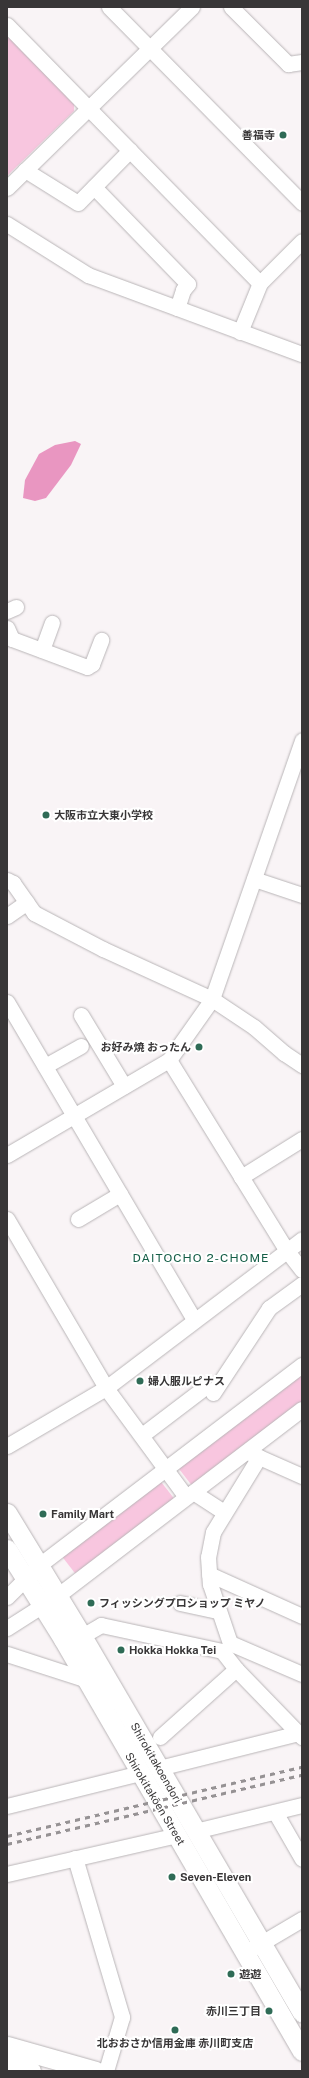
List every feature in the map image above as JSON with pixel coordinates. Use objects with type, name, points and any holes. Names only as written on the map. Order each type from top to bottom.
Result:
[{"type":"main road","points":[[7,1514],[31,1572]]},
{"type":"main road","name":"Shirokitakōen Street","points":[[7,1549],[31,1572],[50,1600],[86,1680],[140,1773],[177,1836],[254,1948],[302,2051]]},
{"type":"main road","name":"Shirokitakoendori","points":[[50,1600],[82,1636],[195,1831],[254,1948],[300,2003]]},
{"type":"main road","points":[[7,2046],[96,2071]]},
{"type":"main road","points":[[7,2064],[31,2071]]},
{"type":"street","points":[[109,7],[301,201]]},
{"type":"street","points":[[231,7],[288,64],[302,62]]},
{"type":"street","points":[[7,188],[150,48],[188,8]]},
{"type":"street","points":[[7,25],[260,283]]},
{"type":"street","points":[[25,170],[78,203],[130,150]]},
{"type":"street","points":[[94,187],[188,284],[183,290],[177,308]]},
{"type":"street","points":[[7,224],[88,275],[302,354]]},
{"type":"street","points":[[240,332],[260,283],[302,241]]},
{"type":"street","points":[[42,650],[52,623]]},
{"type":"street","points":[[7,628],[12,640],[87,667],[92,664],[101,640]]},
{"type":"street","points":[[7,1155],[169,1060],[212,999],[301,746]]},
{"type":"street","points":[[254,879],[302,895]]},
{"type":"street","points":[[7,880],[13,883],[34,913],[103,949],[212,999],[254,1027],[284,1054],[302,1065]]},
{"type":"street","points":[[7,916],[26,902]]},
{"type":"street","points":[[9,1010],[45,1066],[194,1320]]},
{"type":"street","points":[[81,1015],[124,1086]]},
{"type":"street","points":[[45,1066],[81,1046]]},
{"type":"street","points":[[169,1060],[287,1251],[302,1270]]},
{"type":"street","points":[[241,1177],[302,1139]]},
{"type":"street","points":[[78,1219],[120,1194]]},
{"type":"street","points":[[7,1219],[106,1388],[166,1468],[190,1494],[224,1512]]},
{"type":"street","points":[[7,1446],[106,1388],[302,1239]]},
{"type":"street","points":[[142,1435],[208,1390],[269,1308],[302,1284]]},
{"type":"street","points":[[8,1595],[31,1572],[302,1365]]},
{"type":"street","points":[[7,1644],[10,1627],[50,1600],[190,1494],[253,1454],[302,1409]]},
{"type":"street","points":[[253,1454],[302,1476]]},
{"type":"street","points":[[253,1454],[213,1532],[209,1546],[209,1574],[226,1647],[236,1670],[300,1735]]},
{"type":"street","points":[[209,1574],[302,1616]]},
{"type":"street","points":[[180,1603],[218,1611]]},
{"type":"street","points":[[82,1636],[102,1625],[226,1647],[302,1674]]},
{"type":"street","points":[[7,1654],[86,1680]]},
{"type":"street","points":[[160,1737],[236,1670]]},
{"type":"street","points":[[159,1768],[300,1735]]},
{"type":"street","points":[[7,1806],[140,1773]]},
{"type":"street","points":[[195,1831],[302,1805]]},
{"type":"street","points":[[275,1812],[302,1859]]},
{"type":"street","points":[[7,1874],[177,1836]]},
{"type":"street","points":[[75,1858],[122,2016],[106,2071]]},
{"type":"street","points":[[254,1948],[302,1919]]},
{"type":"shaded area","points":[[7,33],[74,102],[74,111],[7,176]]},
{"type":"shaded area","points":[[75,441],[81,444],[71,465],[46,498],[35,501],[23,498],[25,480],[39,454],[55,445]]},
{"type":"shaded area","points":[[302,1370],[302,1405],[193,1487],[176,1465]]},
{"type":"shaded area","points":[[158,1478],[176,1501],[78,1577],[60,1554]]},
{"type":"railway","points":[[7,1836],[302,1767]]},
{"type":"railway","points":[[7,1844],[302,1775]]},
{"type":"place","name":"善福寺","points":[[283,135]]},
{"type":"place","name":"大阪市立大東小学校","points":[[46,815]]},
{"type":"place","name":"お好み焼 おったん","points":[[199,1047]]},
{"type":"place","name":"婦人服ルピナス","points":[[140,1381]]},
{"type":"place","name":"Family Mart","points":[[43,1514]]},
{"type":"place","name":"フィッシングプロショップ ミヤノ","points":[[91,1603]]},
{"type":"place","name":"Hokka Hokka Tei","points":[[121,1650]]},
{"type":"place","name":"Seven-Eleven","points":[[172,1877]]},
{"type":"place","name":"遊遊","points":[[231,1974]]},
{"type":"place","name":"赤川三丁目","points":[[269,2011]]},
{"type":"place","name":"北おおさか信用金庫 赤川町支店","points":[[175,2030]]},
{"type":"district","name":"DAITOCHO 2-CHOME","points":[[201,1259]]}]
